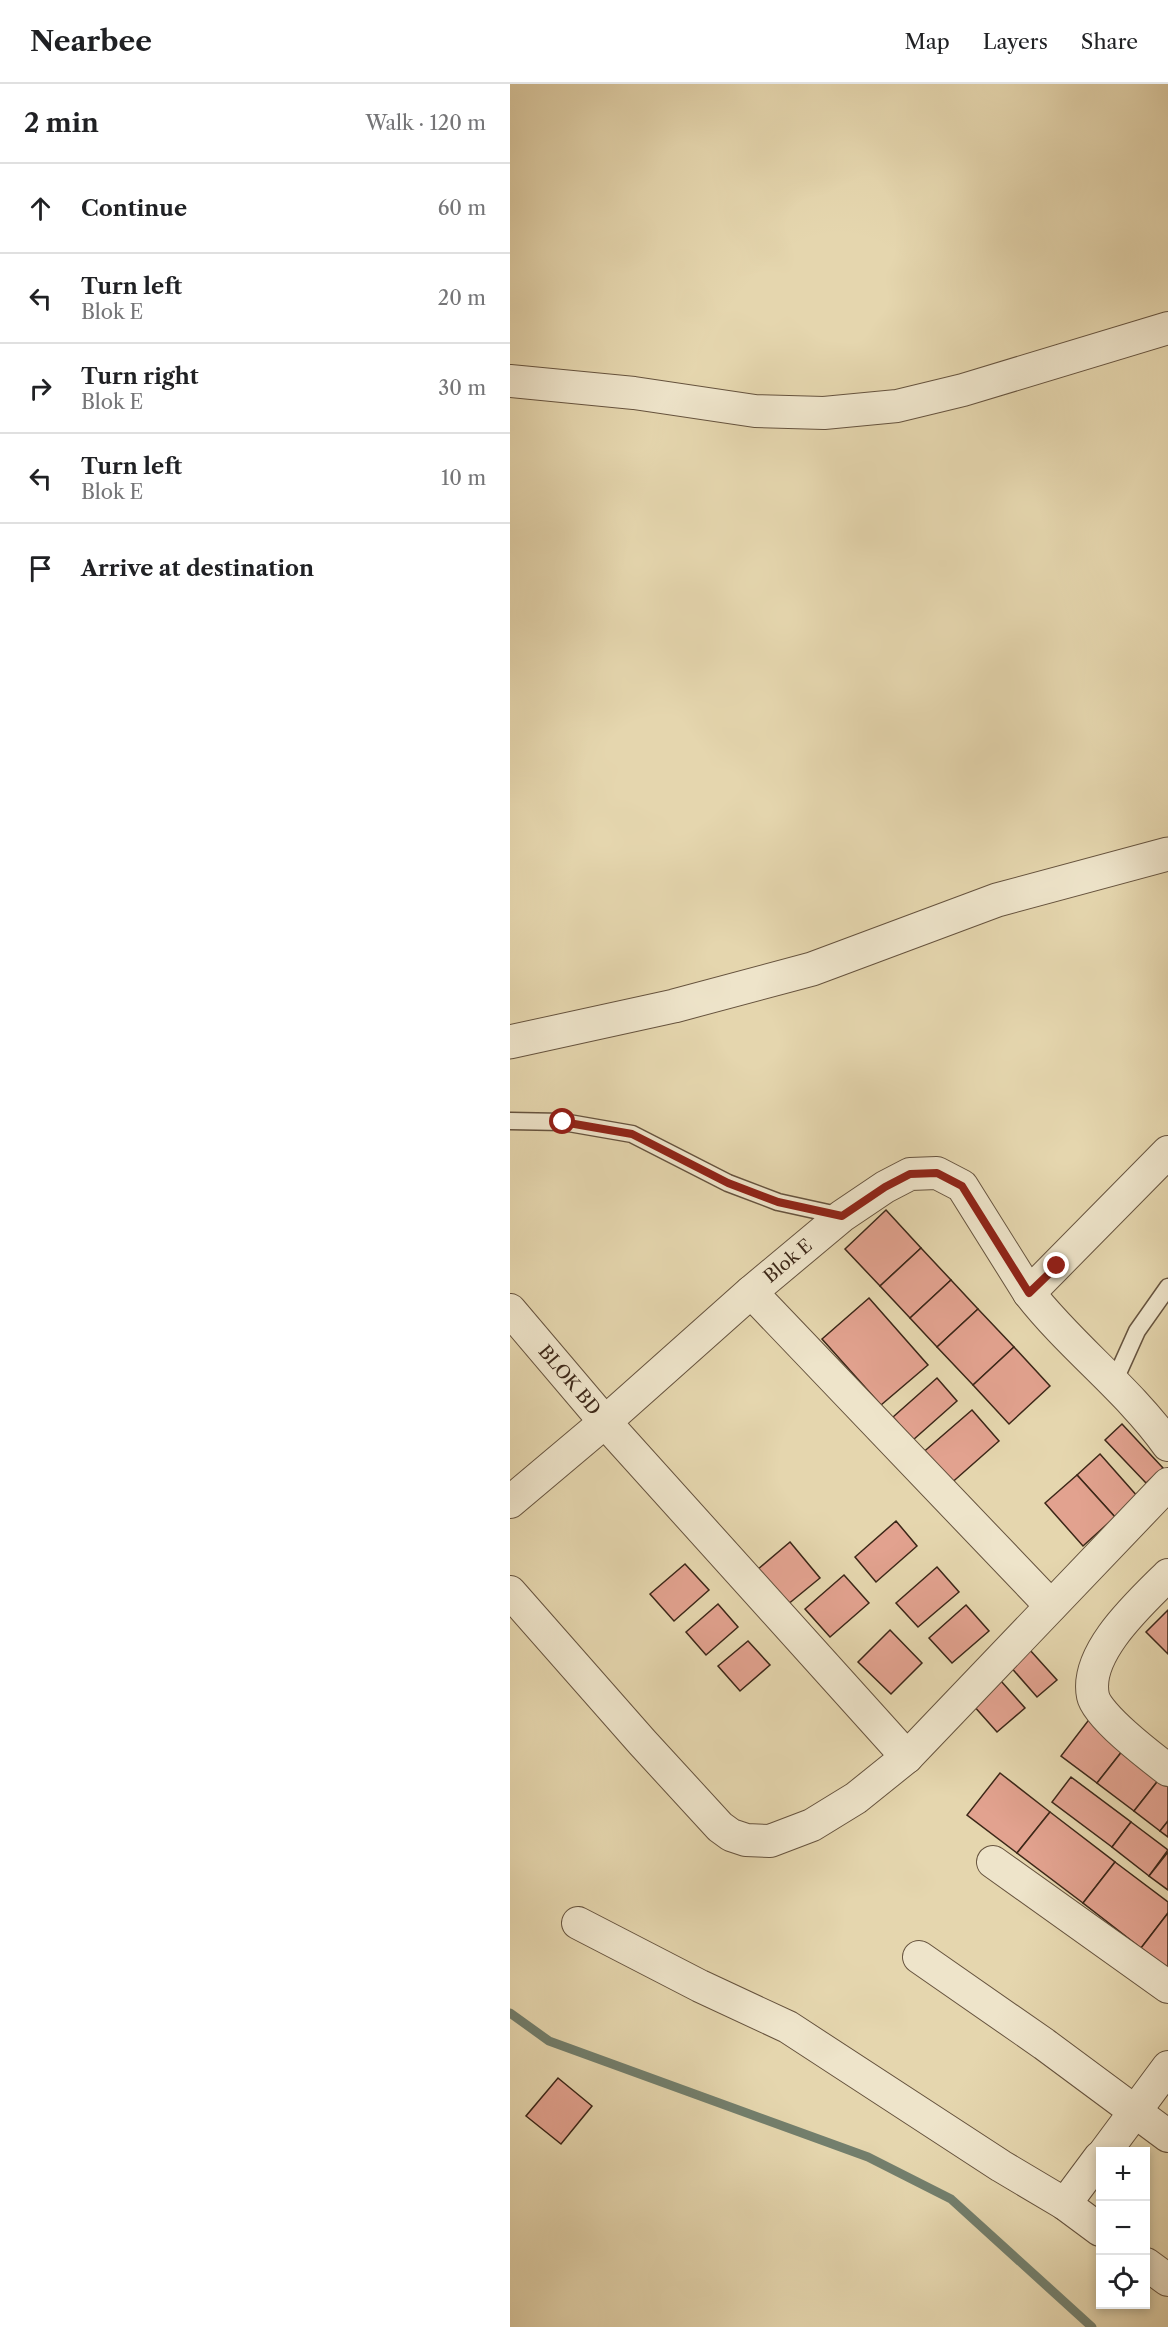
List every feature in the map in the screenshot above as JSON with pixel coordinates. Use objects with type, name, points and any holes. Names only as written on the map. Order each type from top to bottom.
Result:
[{"type":"street","points":[[510,381],[634,393],[755,411],[824,412],[897,406],[952,393],[1168,328]]},
{"type":"street","points":[[510,1042],[674,1006],[812,969],[997,900],[1168,854]]},
{"type":"street","points":[[1029,1293],[1168,1152]]},
{"type":"street","name":"Blok E","points":[[510,1502],[605,1422],[751,1292],[842,1216],[885,1187],[910,1174],[937,1173],[962,1186],[1042,1310],[1114,1382],[1168,1445]]},
{"type":"street","points":[[751,1292],[1051,1606]]},
{"type":"street","name":"BLOK BD","points":[[510,1310],[605,1422],[907,1757]]},
{"type":"street","points":[[510,1592],[720,1827],[731,1835],[746,1840],[770,1840],[812,1825],[856,1798],[907,1757],[1168,1484]]},
{"type":"street","points":[[1168,1575],[1135,1608],[1104,1648],[1093,1673],[1093,1698],[1110,1721],[1168,1770]]},
{"type":"street","points":[[993,1862],[1168,1987]]},
{"type":"street","points":[[578,1923],[700,1986],[788,2027],[1001,2166],[1065,2204],[1096,2226]]},
{"type":"street","points":[[919,1957],[1044,2044],[1168,2136]]},
{"type":"street","points":[[1108,2147],[1168,2067]]},
{"type":"street","points":[[1065,2204],[1096,2164]]},
{"type":"street","points":[[1150,2267],[1168,2280]]},
{"type":"lane","points":[[510,1121],[563,1122],[632,1134],[728,1183],[778,1202],[842,1216]]},
{"type":"lane","points":[[1114,1382],[1137,1332],[1168,1287]]},
{"type":"building","points":[[886,1210],[921,1248],[880,1286],[845,1249]]},
{"type":"building","points":[[921,1248],[951,1280],[910,1318],[880,1286]]},
{"type":"building","points":[[951,1280],[978,1309],[937,1347],[910,1318]]},
{"type":"building","points":[[869,1298],[928,1365],[881,1405],[822,1339]]},
{"type":"building","points":[[978,1309],[1014,1347],[973,1385],[937,1347]]},
{"type":"building","points":[[1014,1347],[1050,1386],[1009,1424],[973,1385]]},
{"type":"building","points":[[937,1378],[957,1401],[913,1440],[893,1417]]},
{"type":"building","points":[[972,1410],[999,1441],[948,1486],[920,1455]]},
{"type":"building","points":[[1122,1424],[1163,1468],[1146,1483],[1105,1440]]},
{"type":"building","points":[[1100,1454],[1138,1497],[1115,1517],[1077,1475]]},
{"type":"building","points":[[1077,1475],[1115,1517],[1083,1546],[1045,1503]]},
{"type":"building","points":[[896,1521],[917,1546],[876,1582],[855,1557]]},
{"type":"building","points":[[790,1542],[820,1578],[787,1605],[757,1570]]},
{"type":"building","points":[[685,1564],[709,1590],[674,1621],[650,1594]]},
{"type":"building","points":[[937,1567],[959,1592],[918,1627],[896,1603]]},
{"type":"building","points":[[844,1575],[869,1603],[830,1637],[805,1609]]},
{"type":"building","points":[[718,1604],[738,1627],[706,1655],[686,1632]]},
{"type":"building","points":[[966,1605],[989,1631],[952,1663],[929,1638]]},
{"type":"building","points":[[1168,1610],[1168,1654],[1146,1632]]},
{"type":"building","points":[[890,1630],[922,1663],[891,1694],[858,1662]]},
{"type":"building","points":[[748,1641],[770,1665],[740,1691],[718,1666]]},
{"type":"building","points":[[1029,1649],[1057,1680],[1037,1697],[1009,1665]]},
{"type":"building","points":[[1001,1681],[1025,1708],[997,1732],[973,1705]]},
{"type":"building","points":[[1091,1717],[1127,1745],[1097,1783],[1061,1756]]},
{"type":"building","points":[[1127,1745],[1164,1773],[1134,1811],[1097,1783]]},
{"type":"building","points":[[1000,1773],[1050,1812],[1017,1853],[967,1815]]},
{"type":"building","points":[[1164,1773],[1168,1776],[1168,1821],[1160,1831],[1134,1811]]},
{"type":"building","points":[[1071,1777],[1131,1822],[1112,1847],[1052,1802]]},
{"type":"building","points":[[1050,1812],[1115,1862],[1083,1903],[1017,1853]]},
{"type":"building","points":[[1168,1821],[1168,1837],[1160,1831]]},
{"type":"building","points":[[1131,1822],[1168,1850],[1149,1876],[1112,1847]]},
{"type":"building","points":[[1168,1852],[1168,1890],[1149,1876]]},
{"type":"building","points":[[1115,1862],[1168,1902],[1168,1913],[1141,1948],[1083,1903]]},
{"type":"building","points":[[1168,1913],[1168,1968],[1141,1948]]},
{"type":"building","points":[[558,2078],[592,2106],[561,2144],[526,2116]]},
{"type":"waterway","points":[[510,2013],[549,2041],[868,2157],[951,2199],[1092,2327]]},
{"type":"route","points":[[563,1122],[632,1134],[728,1183],[778,1202],[842,1216],[885,1187],[910,1174],[937,1173],[962,1186],[1029,1293],[1057,1266]]}]
